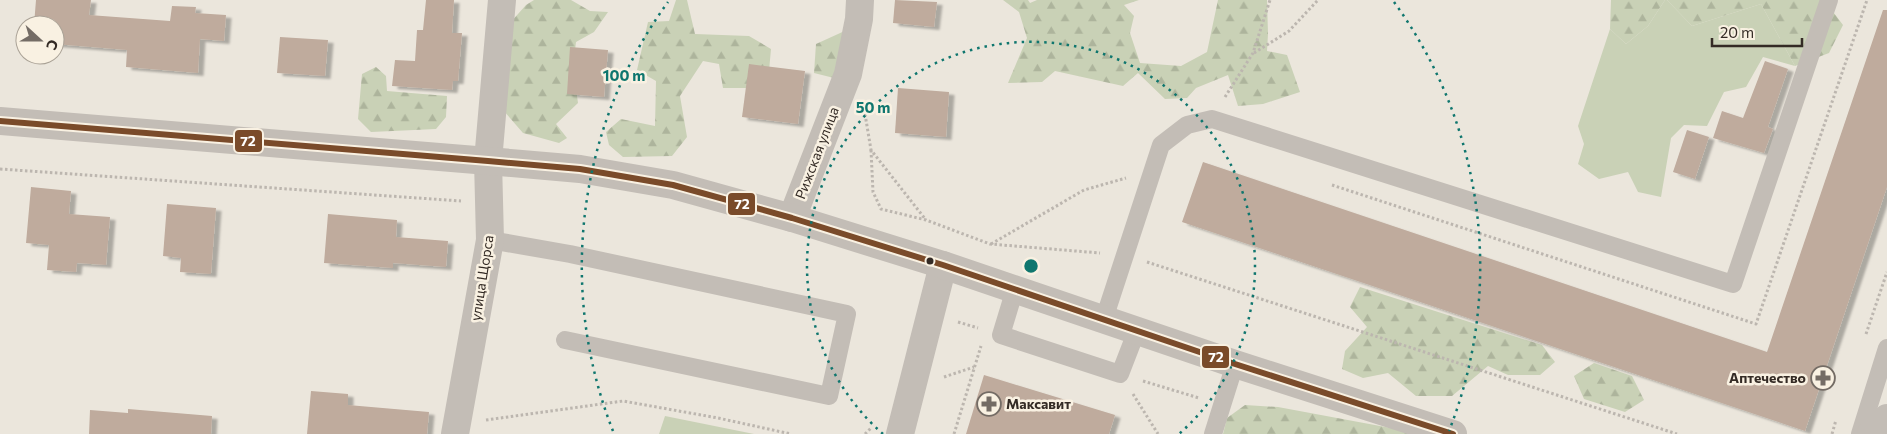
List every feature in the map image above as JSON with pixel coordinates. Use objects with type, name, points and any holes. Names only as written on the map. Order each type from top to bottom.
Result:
[{"type":"street","name":"улица Щорса","points":[[456,429],[490,240],[488,160],[502,0]]},
{"type":"street","name":"Рижская улица","points":[[792,218],[848,74],[860,0]]},
{"type":"street","points":[[0,121],[488,160],[580,169],[673,186],[792,218],[943,265],[1235,364],[1453,434]]},
{"type":"street","points":[[900,434],[943,265]]},
{"type":"street","points":[[1871,434],[1887,418]]},
{"type":"lane","points":[[1104,319],[1160,145],[1187,125],[1212,119],[1733,284],[1829,0]]},
{"type":"lane","points":[[490,240],[570,254],[847,314],[829,396],[565,340]]},
{"type":"lane","points":[[1015,289],[993,333],[1120,374],[1137,330]]},
{"type":"lane","points":[[1860,434],[1887,348]]},
{"type":"lane","points":[[1213,434],[1235,364]]},
{"type":"path","points":[[1212,119],[1254,53],[1270,0]]},
{"type":"path","points":[[1254,53],[1289,31],[1318,0]]},
{"type":"path","points":[[848,74],[867,118],[873,192],[881,209],[926,220],[990,244],[1125,255],[1677,434]]},
{"type":"path","points":[[871,150],[926,220]]},
{"type":"path","points":[[0,169],[489,203]]},
{"type":"path","points":[[990,244],[1084,190],[1152,171]]},
{"type":"path","points":[[931,314],[993,333],[954,434]]},
{"type":"path","points":[[1120,374],[1222,405]]},
{"type":"path","points":[[1120,374],[1158,434]]},
{"type":"path","points":[[456,429],[623,401],[718,418],[791,434]]},
{"type":"green space","points":[[534,0],[571,0],[590,11],[608,12],[594,32],[576,42],[573,67],[578,103],[556,124],[567,138],[559,143],[523,133],[504,111],[510,23],[526,5]]},
{"type":"green space","points":[[676,0],[687,0],[695,34],[749,36],[771,49],[769,71],[754,88],[723,88],[719,64],[703,61],[680,96],[687,137],[672,156],[623,157],[609,145],[606,132],[621,119],[655,126],[656,81],[637,70],[648,22],[669,21]]},
{"type":"green space","points":[[1003,0],[1028,0],[1030,3],[1037,0],[1139,0],[1124,5],[1134,16],[1130,33],[1140,63],[1181,66],[1207,52],[1218,0],[1267,0],[1267,51],[1287,55],[1300,92],[1263,104],[1238,106],[1228,75],[1196,88],[1187,98],[1165,99],[1138,73],[1123,86],[1055,71],[1042,82],[1008,83],[1027,38],[1019,12]]},
{"type":"green space","points":[[1611,0],[1665,0],[1648,26],[1626,44],[1610,29]]},
{"type":"green space","points":[[1665,0],[1692,26],[1761,4],[1795,66],[1763,57],[1746,87],[1724,92],[1707,126],[1684,125],[1671,138],[1661,197],[1638,192],[1628,172],[1599,179],[1578,164],[1584,144],[1578,126],[1610,29],[1626,44],[1648,26]]},
{"type":"green space","points":[[1667,0],[1824,0],[1843,25],[1829,53],[1795,66],[1761,4],[1692,26]]},
{"type":"green space","points":[[849,29],[838,79],[814,73],[816,44]]},
{"type":"green space","points":[[376,67],[386,76],[387,91],[447,96],[446,117],[436,129],[371,132],[358,119],[362,74]]},
{"type":"green space","points":[[1360,287],[1542,345],[1555,362],[1540,375],[1508,375],[1488,366],[1452,396],[1416,396],[1388,373],[1363,378],[1342,369],[1345,351],[1367,327],[1350,307]]},
{"type":"green space","points":[[1594,363],[1632,376],[1644,400],[1625,412],[1584,399],[1574,376]]},
{"type":"green space","points":[[1245,405],[1278,407],[1423,434],[1223,434],[1227,418]]},
{"type":"green space","points":[[665,416],[754,434],[659,434]]},
{"type":"building","points":[[36,0],[91,0],[89,15],[170,21],[172,6],[196,7],[195,13],[226,15],[224,41],[200,39],[198,73],[126,67],[127,50],[65,45],[65,15],[35,15]]},
{"type":"building","points":[[426,0],[454,0],[452,33],[462,33],[458,81],[453,81],[452,90],[392,86],[395,60],[415,61],[417,30],[423,30]]},
{"type":"building","points":[[895,0],[937,2],[934,27],[893,23]]},
{"type":"building","points":[[1883,10],[1887,10],[1887,187],[1805,431],[1182,222],[1203,162],[1767,352]]},
{"type":"building","points":[[280,37],[328,40],[325,76],[277,73]]},
{"type":"building","points":[[570,47],[608,50],[604,97],[567,94]]},
{"type":"building","points":[[1765,61],[1788,69],[1768,127],[1773,129],[1764,153],[1713,138],[1722,111],[1743,118]]},
{"type":"building","points":[[749,64],[805,71],[798,124],[742,117]]},
{"type":"building","points":[[898,88],[949,92],[946,137],[895,133]]},
{"type":"building","points":[[1687,130],[1709,137],[1695,179],[1673,172]]},
{"type":"building","points":[[31,187],[71,191],[69,214],[110,217],[106,265],[77,263],[76,272],[47,270],[49,245],[26,243]]},
{"type":"building","points":[[167,204],[216,208],[211,274],[180,272],[181,258],[163,256]]},
{"type":"building","points":[[328,214],[397,220],[396,237],[448,241],[446,267],[393,263],[393,268],[324,263]]},
{"type":"building","points":[[984,375],[1115,415],[1109,434],[966,434]]},
{"type":"building","points":[[311,391],[348,394],[348,405],[429,412],[427,434],[307,434]]},
{"type":"building","points":[[128,409],[212,416],[211,434],[89,434],[90,410],[128,413]]},
{"type":"transit line","name":"72","points":[[0,121],[580,169],[673,185],[792,218],[943,265],[1235,364],[1453,434]]},
{"type":"place","name":"Аптечество","points":[[1823,378]]},
{"type":"place","name":"Максавит","points":[[989,404]]}]
